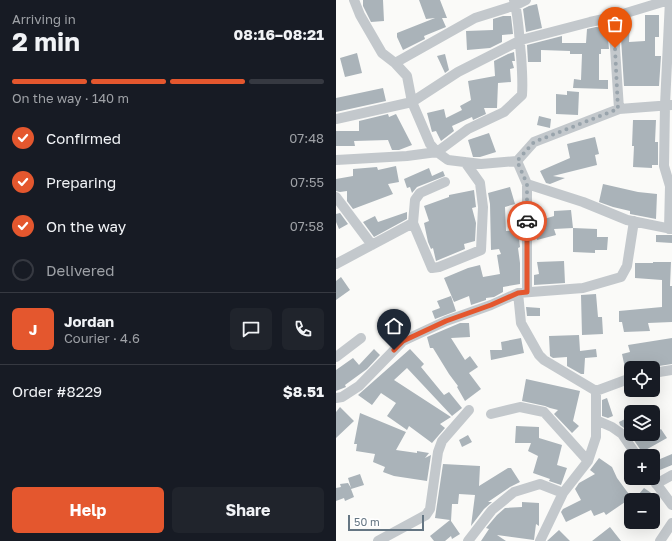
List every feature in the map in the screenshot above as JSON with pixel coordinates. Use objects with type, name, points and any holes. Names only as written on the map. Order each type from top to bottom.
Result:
[{"type":"street","points":[[354,0],[360,15],[382,53],[395,63],[407,76],[412,102],[430,144],[437,152],[448,160],[481,164],[517,161],[534,142],[618,109],[668,105]]},
{"type":"street","points":[[395,63],[475,18],[515,2],[526,0]]},
{"type":"street","points":[[336,119],[412,102],[458,72],[521,40],[613,17],[670,0],[668,105],[670,229],[627,220],[583,202],[527,184]]},
{"type":"street","points":[[336,160],[407,156],[437,152],[468,128],[504,112],[522,95],[524,78],[521,40],[515,2]]},
{"type":"street","points":[[613,17],[618,109]]},
{"type":"street","points":[[517,161],[527,184],[523,292],[520,323],[539,355],[544,360],[596,391]]},
{"type":"street","points":[[445,182],[420,193],[416,200],[413,223],[432,268],[481,250],[483,207],[480,183],[465,162]]},
{"type":"street","points":[[336,197],[372,245]]},
{"type":"street","points":[[336,398],[342,397],[359,386],[403,341],[446,321],[523,292],[583,288],[621,277],[627,266],[634,221]]},
{"type":"street","points":[[336,264],[413,223]]},
{"type":"street","points":[[336,358],[361,338]]},
{"type":"street","points":[[660,372],[672,370]]},
{"type":"street","points":[[596,391],[624,381]]},
{"type":"street","points":[[540,541],[563,493],[588,461],[596,437],[596,391]]},
{"type":"street","points":[[491,414],[520,407],[544,412],[588,461]]},
{"type":"street","points":[[378,541],[426,515],[430,509],[438,452],[442,441],[469,410]]},
{"type":"street","points":[[596,420],[612,427],[622,434],[632,449]]},
{"type":"street","points":[[660,479],[672,475]]},
{"type":"street","points":[[468,541],[492,510],[514,492],[540,484],[563,493]]},
{"type":"street","points":[[657,485],[672,505]]},
{"type":"street","points":[[660,541],[672,523]]},
{"type":"building","points":[[363,0],[383,0],[384,21],[371,22],[363,6]]},
{"type":"building","points":[[419,0],[440,0],[447,18],[442,18],[446,27],[424,36],[425,39],[403,50],[397,37],[397,33],[435,18],[426,19]]},
{"type":"building","points":[[537,4],[542,28],[526,32],[523,9]]},
{"type":"building","points":[[645,15],[659,15],[659,37],[655,37],[655,56],[661,56],[659,86],[624,86],[620,22],[630,20],[629,42],[645,41]]},
{"type":"building","points":[[503,16],[511,16],[513,34],[502,35],[502,42],[490,48],[467,50],[466,31],[493,30],[493,19]]},
{"type":"building","points":[[596,27],[607,28],[609,49],[601,49],[601,54],[599,54],[599,80],[608,80],[608,89],[573,88],[574,79],[581,80],[582,54],[570,54],[570,51],[541,50],[541,62],[528,62],[527,45],[562,36],[562,43],[586,43],[587,29]]},
{"type":"building","points":[[514,52],[515,61],[512,61],[514,68],[510,69],[511,82],[498,83],[497,108],[484,108],[486,114],[473,120],[472,117],[452,126],[454,131],[441,141],[436,131],[432,132],[427,113],[444,109],[446,118],[462,110],[460,106],[471,100],[468,81],[495,76],[494,61]]},
{"type":"building","points":[[357,53],[362,73],[345,77],[340,58]]},
{"type":"building","points":[[445,54],[449,70],[445,73],[437,56]]},
{"type":"building","points":[[383,88],[386,101],[336,112],[336,98]]},
{"type":"building","points":[[567,91],[579,92],[578,115],[556,114],[556,94],[567,95]]},
{"type":"building","points":[[388,114],[389,117],[396,114],[412,145],[399,150],[392,150],[388,140],[354,141],[355,146],[336,146],[336,131],[359,131],[359,121]]},
{"type":"building","points":[[539,116],[551,119],[550,128],[537,125]]},
{"type":"building","points":[[633,120],[656,120],[655,142],[658,142],[658,165],[652,165],[652,168],[633,167]]},
{"type":"building","points":[[489,133],[496,152],[480,157],[473,157],[468,140]]},
{"type":"building","points":[[595,137],[599,154],[595,155],[597,165],[553,176],[565,178],[550,184],[546,183],[540,171],[570,158],[567,144]]},
{"type":"building","points":[[396,166],[399,182],[388,184],[393,194],[353,209],[347,201],[347,191],[336,191],[336,179],[353,176],[353,169],[377,167],[378,170]]},
{"type":"building","points":[[429,168],[432,176],[443,171],[445,176],[417,187],[412,193],[410,187],[407,188],[404,179]]},
{"type":"building","points":[[603,184],[638,192],[657,194],[656,219],[630,214],[630,211],[599,202]]},
{"type":"building","points":[[510,187],[515,204],[505,207],[506,231],[518,230],[520,247],[518,248],[520,284],[503,287],[503,292],[494,297],[486,298],[486,300],[471,305],[469,296],[454,302],[444,278],[468,268],[480,265],[483,277],[500,274],[497,255],[501,254],[499,249],[491,250],[490,204],[488,193]]},
{"type":"building","points":[[474,190],[476,207],[472,208],[476,223],[475,241],[464,244],[465,249],[436,261],[433,248],[431,249],[428,242],[424,223],[429,221],[424,206],[449,197],[449,195]]},
{"type":"building","points":[[571,210],[573,228],[554,229],[556,235],[537,240],[534,222],[554,216],[554,211]]},
{"type":"building","points":[[407,212],[407,219],[374,237],[363,222],[375,216],[378,222]]},
{"type":"building","points":[[340,213],[348,224],[339,229],[336,222],[336,214]]},
{"type":"building","points":[[573,228],[597,229],[597,237],[608,237],[607,250],[595,250],[595,253],[573,252]]},
{"type":"building","points":[[656,235],[672,235],[672,243],[656,242]]},
{"type":"building","points":[[564,261],[565,283],[534,285],[534,275],[539,274],[537,262]]},
{"type":"building","points":[[671,262],[670,286],[672,286],[672,322],[648,323],[650,331],[624,332],[622,322],[619,322],[619,311],[662,307],[662,280],[635,278],[635,263]]},
{"type":"building","points":[[341,277],[350,290],[336,300],[336,281]]},
{"type":"building","points":[[596,294],[598,317],[602,317],[603,334],[582,335],[581,295]]},
{"type":"building","points":[[451,296],[456,311],[435,319],[432,311],[440,308],[437,301]]},
{"type":"building","points":[[526,307],[540,308],[540,316],[527,316]]},
{"type":"building","points":[[460,323],[469,323],[470,337],[451,338],[465,360],[470,356],[478,367],[469,373],[481,389],[465,401],[457,387],[458,386],[433,348],[430,348],[427,337]]},
{"type":"building","points":[[579,335],[580,351],[596,349],[597,357],[585,358],[584,374],[581,374],[567,366],[567,357],[553,358],[550,356],[549,336]]},
{"type":"building","points":[[521,338],[524,353],[491,360],[490,350],[502,350],[501,342]]},
{"type":"building","points":[[672,338],[672,364],[660,366],[660,361],[624,361],[624,363],[622,354],[630,352],[628,345]]},
{"type":"building","points":[[374,349],[380,355],[367,369],[345,385],[346,387],[336,391],[336,370],[353,358],[359,365]]},
{"type":"building","points":[[410,349],[424,364],[421,367],[444,395],[449,392],[462,408],[452,416],[407,368],[394,380],[451,417],[440,424],[445,428],[432,443],[409,426],[407,430],[387,416],[396,403],[381,393],[372,405],[358,395]]},
{"type":"building","points":[[526,379],[580,391],[573,421],[579,426],[572,433],[554,414],[558,410],[522,401]]},
{"type":"building","points":[[607,398],[613,416],[608,418],[602,416],[602,400]]},
{"type":"building","points":[[340,407],[354,421],[336,438],[336,412]]},
{"type":"building","points":[[360,413],[406,432],[396,450],[429,453],[425,458],[431,455],[427,481],[394,476],[383,472],[385,467],[373,462],[375,454],[356,451],[357,444],[354,444]]},
{"type":"building","points":[[624,420],[624,428],[620,425],[619,422]]},
{"type":"building","points":[[516,426],[539,427],[539,438],[562,445],[557,465],[567,468],[561,485],[533,473],[538,456],[528,451],[531,443],[515,443]]},
{"type":"building","points":[[661,429],[667,438],[647,449],[640,449],[634,441],[660,441]]},
{"type":"building","points":[[468,435],[472,442],[462,447],[459,440]]},
{"type":"building","points":[[672,454],[672,465],[660,470],[660,459]]},
{"type":"building","points":[[599,458],[612,467],[617,478],[628,493],[624,493],[624,503],[606,515],[604,512],[594,516],[591,510],[566,522],[561,512],[563,509],[581,500],[575,489],[579,483],[595,474],[590,470]]},
{"type":"building","points":[[443,464],[480,466],[479,486],[508,468],[511,468],[520,482],[488,502],[492,502],[484,509],[471,526],[475,495],[459,494],[458,504],[452,504],[451,521],[460,534],[452,539],[451,536],[445,541],[434,541],[430,536],[450,520],[435,518]]},
{"type":"building","points":[[360,474],[364,485],[351,489],[354,497],[345,501],[344,498],[336,501],[336,488],[341,487],[340,484],[348,483],[351,488],[348,478]]},
{"type":"building","points":[[644,488],[651,493],[640,493]]},
{"type":"building","points":[[522,502],[539,503],[539,526],[536,524],[534,540],[497,535],[506,541],[481,541],[489,529],[486,528],[497,515],[505,508],[522,507]]},
{"type":"building","points":[[610,527],[621,541],[592,541]]},
{"type":"building","points":[[559,530],[570,541],[547,541]]},
{"type":"way so far","points":[[527,221],[527,184],[517,161],[534,142],[618,109],[615,48]]},
{"type":"route","points":[[394,350],[403,341],[446,321],[491,305],[518,293],[527,292],[527,221]]}]
